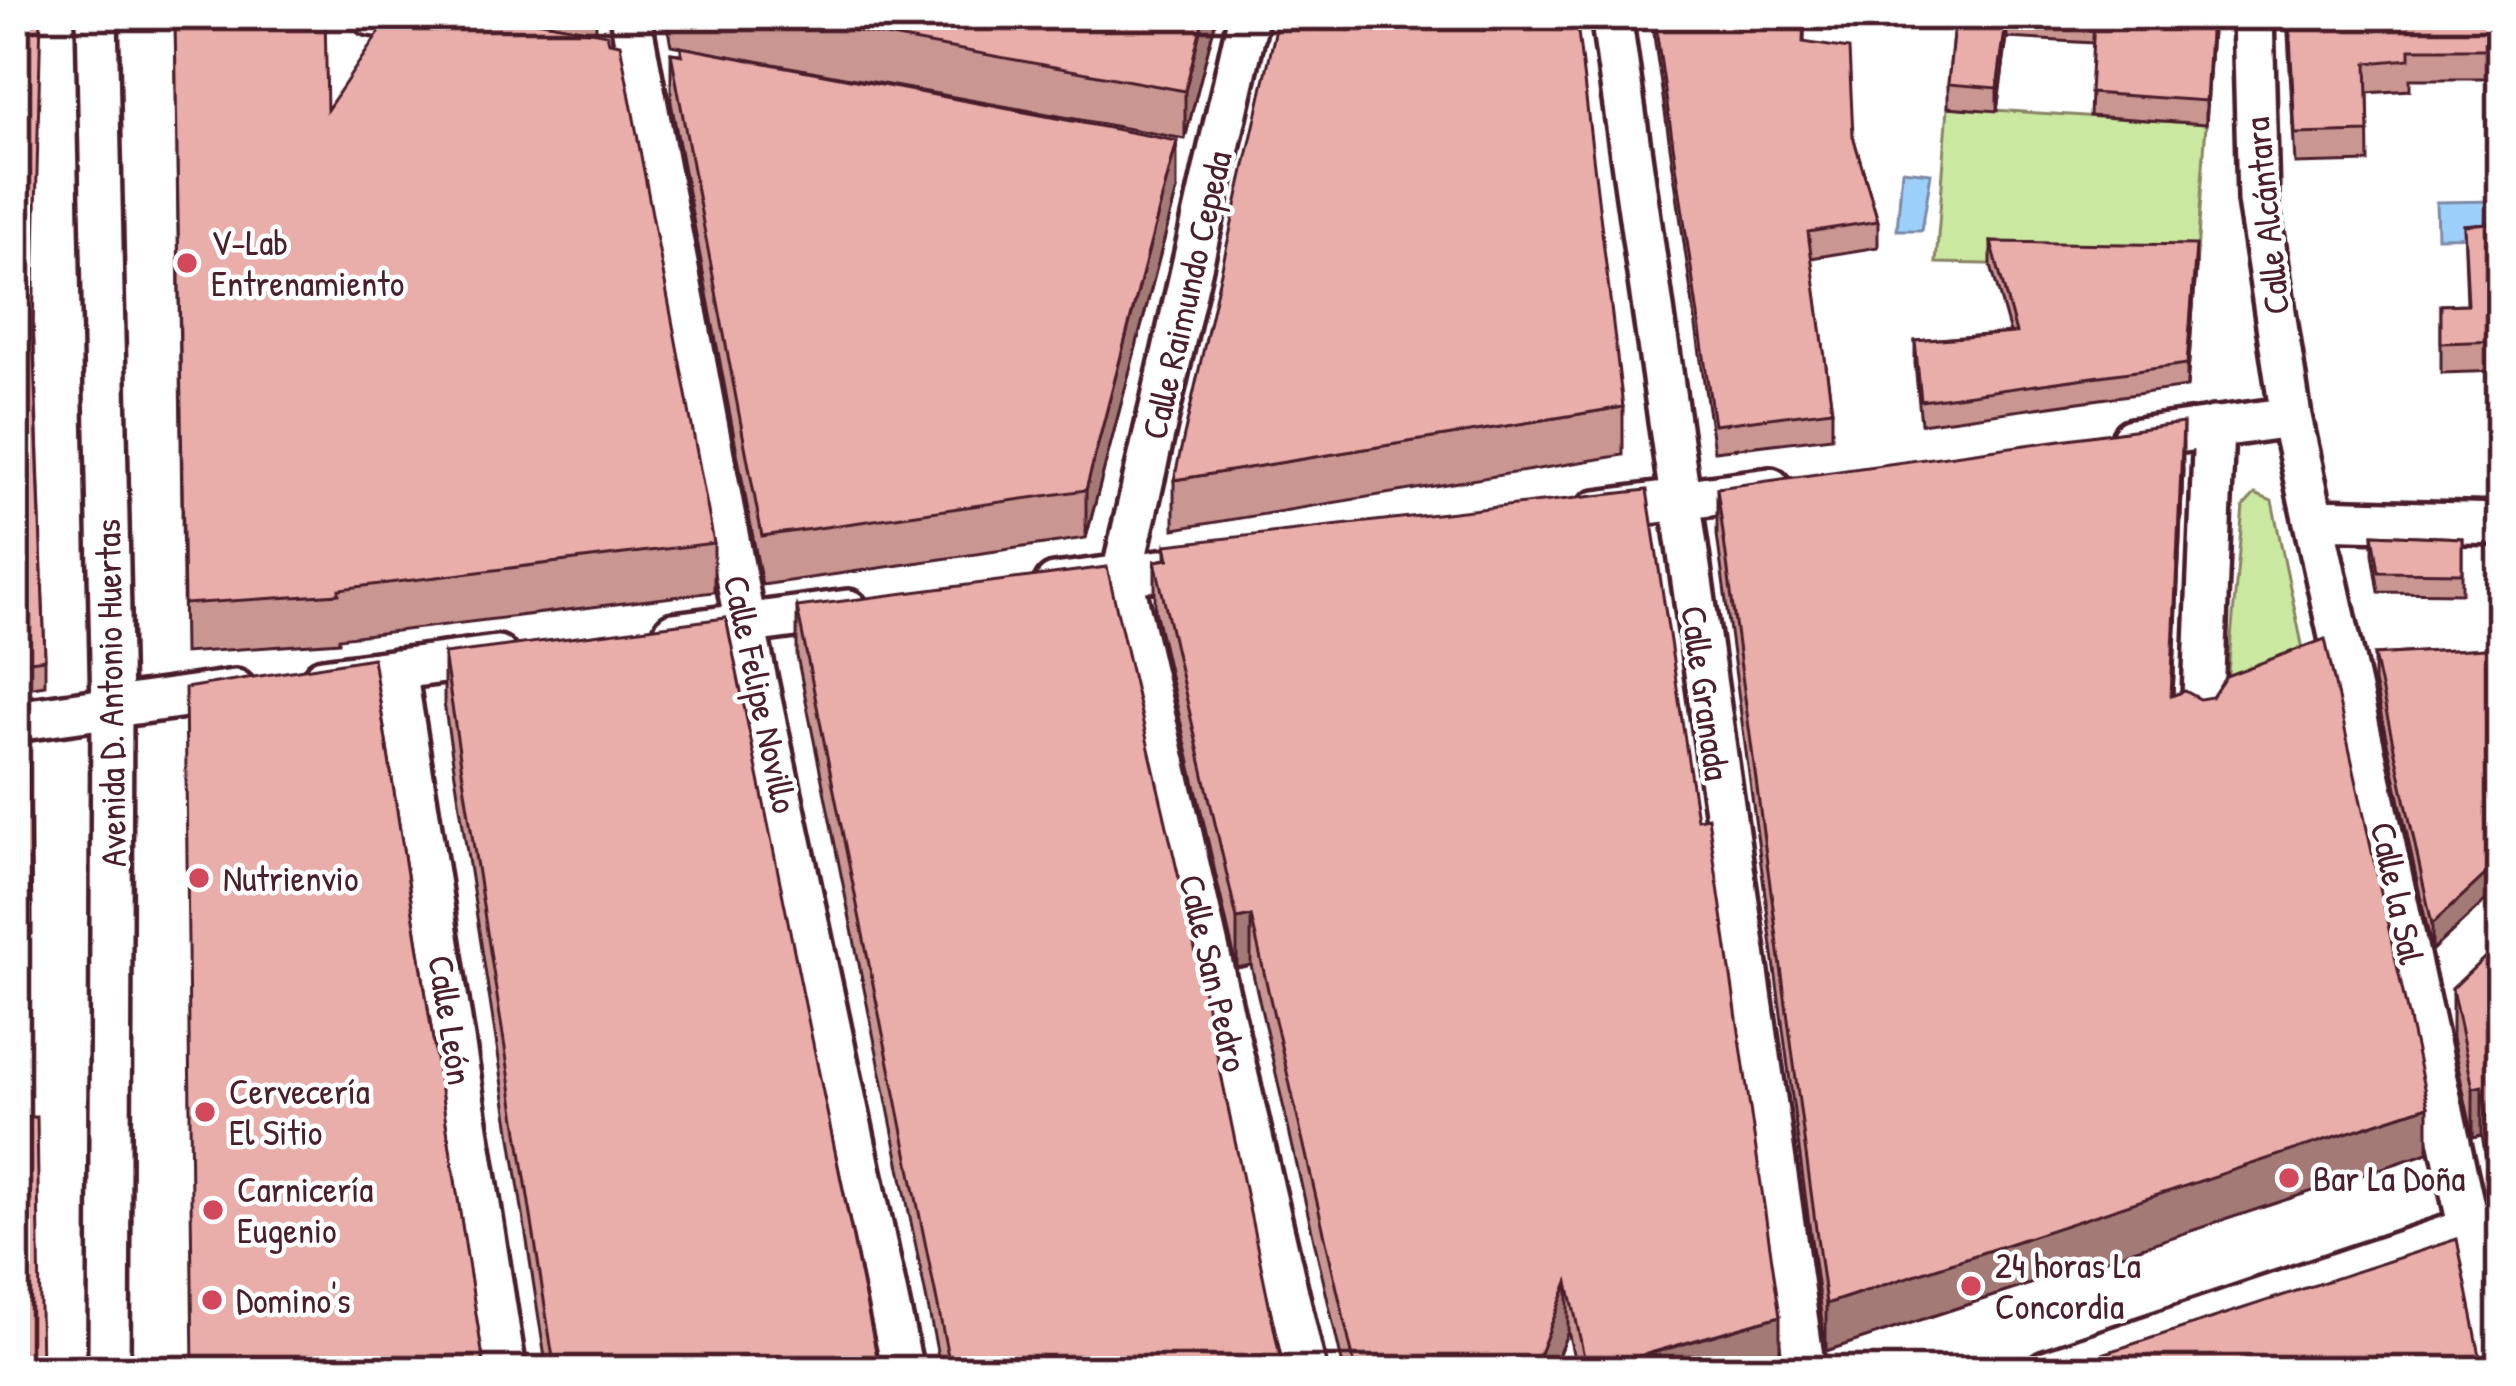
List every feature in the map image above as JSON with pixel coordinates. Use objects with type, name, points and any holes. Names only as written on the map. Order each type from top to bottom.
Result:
[{"type":"street","name":"Avenida D. Antonio Huertas","points":[[97,15],[112,706],[109,1371]]},
{"type":"street","points":[[371,15],[484,36]]},
{"type":"street","name":"Calle Felipe Novillo","points":[[630,15],[745,624],[903,1371]]},
{"type":"street","name":"Calle Raimundo Cepeda","points":[[1122,575],[1195,165],[1250,15]]},
{"type":"street","name":"Calle Granada","points":[[1611,15],[1805,1371]]},
{"type":"street","name":"Calle Alcántara","points":[[2253,15],[2258,200],[2291,417]]},
{"type":"street","points":[[596,56],[687,73]]},
{"type":"street","points":[[2098,443],[2291,417]]},
{"type":"street","name":"Calle la Sal","points":[[2291,417],[2424,1015],[2485,1223],[2500,1371]]},
{"type":"street","points":[[2202,722],[2214,428]]},
{"type":"street","points":[[1562,516],[1818,481]]},
{"type":"street","points":[[2314,519],[2501,524]]},
{"type":"street","points":[[1022,588],[1237,560]]},
{"type":"street","name":"Calle San Pedro","points":[[1122,575],[1306,1371]]},
{"type":"street","points":[[629,639],[884,606]]},
{"type":"street","points":[[15,721],[536,651]]},
{"type":"street","name":"Calle León","points":[[396,669],[506,1371]]},
{"type":"street","points":[[2424,1015],[2457,984]]},
{"type":"street","points":[[2046,1371],[2485,1223]]},
{"type":"green space","points":[[1948,107],[2206,124],[2196,268],[1936,263]]},
{"type":"green space","points":[[2255,494],[2272,501],[2308,673],[2225,705],[2243,507]]},
{"type":"water","points":[[1902,170],[1931,173],[1922,230],[1897,230]]},
{"type":"water","points":[[2498,201],[2499,236],[2437,237],[2436,202]]},
{"type":"building","points":[[15,15],[41,15],[33,330],[45,659],[15,663]]},
{"type":"building","points":[[175,15],[325,15],[327,110],[391,15],[505,15],[607,34],[609,42],[620,44],[714,543],[339,589],[339,594],[184,604]]},
{"type":"building","points":[[772,15],[1204,15],[1185,91]]},
{"type":"building","points":[[1279,15],[1576,15],[1623,407],[1174,480]]},
{"type":"building","points":[[1654,15],[1804,15],[1803,42],[1849,49],[1853,136],[1878,221],[1808,232],[1832,410],[1714,425]]},
{"type":"building","points":[[1955,15],[2007,15],[1997,88],[1948,84]]},
{"type":"building","points":[[2007,15],[2211,15],[2206,101],[2090,93],[2094,20]]},
{"type":"building","points":[[2289,15],[2501,15],[2501,49],[2410,49],[2410,59],[2367,63],[2369,132],[2295,134]]},
{"type":"building","points":[[681,47],[1177,141],[1086,490],[762,536],[671,53],[682,55]]},
{"type":"building","points":[[2501,222],[2501,341],[2441,343],[2441,305],[2468,304],[2464,225]]},
{"type":"building","points":[[1991,242],[2196,245],[2187,364],[1921,401],[1915,341],[2016,333]]},
{"type":"building","points":[[2183,423],[2171,696],[2185,691],[2200,699],[2212,697],[2226,676],[2325,639],[2428,1106],[1826,1304],[1717,488]]},
{"type":"building","points":[[1647,490],[1697,819],[1708,817],[1780,1316],[1587,1371],[1568,1282],[1533,1371],[1356,1371],[1251,916],[1237,919],[1155,561],[1169,559],[1166,545]]},
{"type":"building","points":[[2373,534],[2462,538],[2462,573],[2379,572]]},
{"type":"building","points":[[1107,567],[1191,930],[1283,1371],[951,1371],[797,607]]},
{"type":"building","points":[[726,618],[880,1371],[555,1371],[444,654]]},
{"type":"building","points":[[2501,647],[2501,860],[2432,924],[2374,655]]},
{"type":"building","points":[[373,658],[485,1371],[193,1371],[185,688]]},
{"type":"building","points":[[28,741],[32,907],[15,910],[15,743]]},
{"type":"building","points":[[2501,942],[2501,1120],[2487,1115],[2482,1086],[2473,1088],[2452,989]]},
{"type":"building","points":[[15,1117],[37,1117],[41,1371],[15,1371]]},
{"type":"building","points":[[2457,1239],[2483,1371],[2050,1371]]},
{"type":"place","name":"V-Lab Entrenamiento","points":[[187,263]]},
{"type":"place","name":"Nutrienvio","points":[[199,878]]},
{"type":"place","name":"Cervecería El Sitio","points":[[205,1112]]},
{"type":"place","name":"Bar La Doña","points":[[2289,1178]]},
{"type":"place","name":"Carnicería Eugenio","points":[[213,1210]]},
{"type":"place","name":"24 horas La Concordia","points":[[1971,1286]]},
{"type":"place","name":"Domino's","points":[[212,1300]]}]
